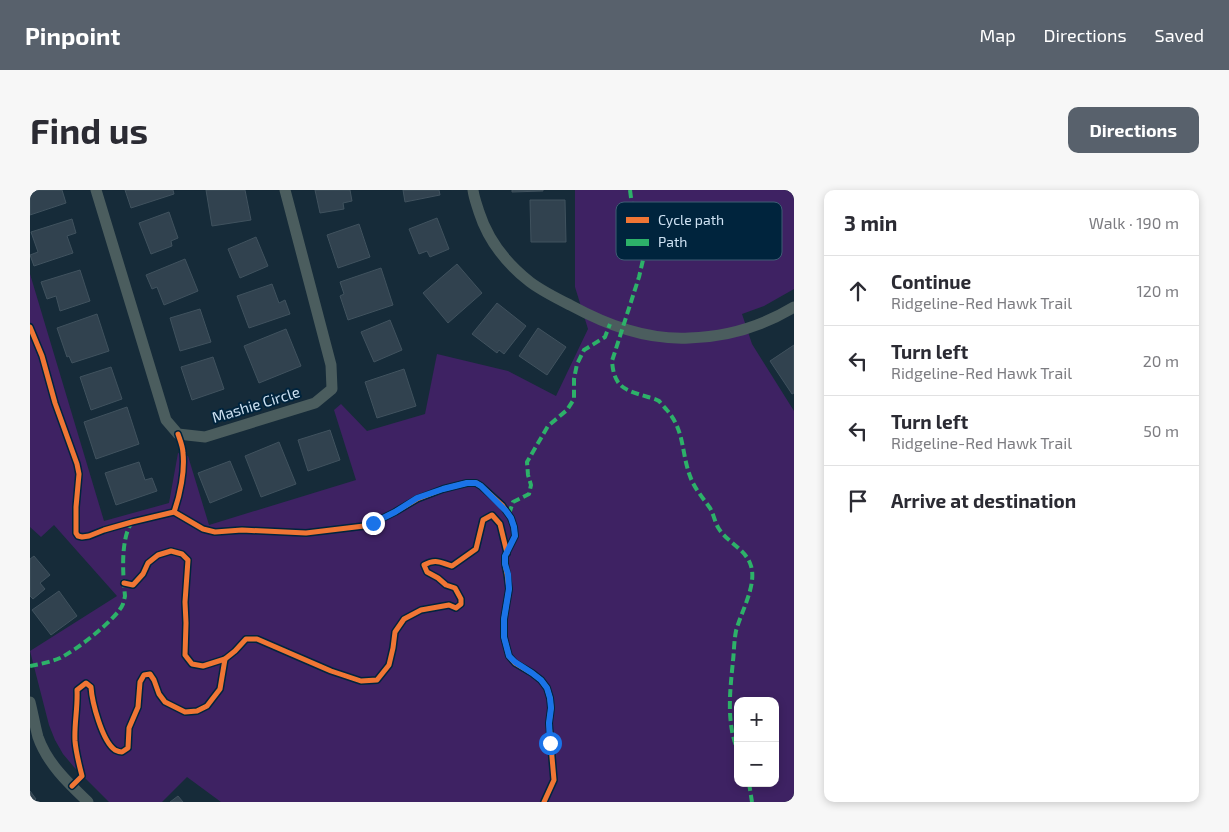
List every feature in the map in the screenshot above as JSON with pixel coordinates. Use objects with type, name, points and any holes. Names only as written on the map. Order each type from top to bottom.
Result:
[{"type":"street","name":"Mashie Circle","points":[[96,190],[166,420],[178,434],[205,437],[315,403],[332,389],[331,365],[285,190]]},
{"type":"street","points":[[473,190],[490,238],[515,269],[530,282],[552,295],[610,324],[637,333],[664,337],[713,336],[742,331],[766,322],[794,307]]},
{"type":"street","points":[[30,702],[38,737],[46,754],[69,784],[88,802]]},
{"type":"shaded area","points":[[575,190],[794,190],[794,289],[764,306],[742,314],[752,344],[794,411],[794,802],[221,802],[187,777],[162,802],[109,802],[63,754],[49,725],[30,651],[117,596],[54,525],[41,537],[30,527],[30,274],[104,521],[169,503],[178,453],[188,456],[209,525],[356,480],[334,410],[341,404],[367,431],[425,414],[437,354],[508,371],[556,396],[588,329],[575,287]]},
{"type":"building","points":[[30,190],[62,190],[66,203],[30,215]]},
{"type":"building","points":[[125,190],[173,190],[174,194],[131,208]]},
{"type":"building","points":[[206,190],[245,190],[251,220],[212,226]]},
{"type":"building","points":[[315,190],[350,190],[352,201],[343,203],[344,209],[320,213]]},
{"type":"building","points":[[403,190],[439,190],[440,195],[405,202]]},
{"type":"building","points":[[512,190],[543,190],[543,191],[512,192]]},
{"type":"building","points":[[530,200],[565,200],[566,242],[531,242]]},
{"type":"building","points":[[169,212],[178,238],[171,241],[172,246],[151,254],[139,223]]},
{"type":"building","points":[[437,218],[449,249],[430,257],[427,251],[419,254],[409,229]]},
{"type":"building","points":[[72,219],[76,233],[67,236],[73,253],[34,266],[30,255],[38,252],[31,232]]},
{"type":"building","points":[[359,224],[370,257],[338,268],[327,235]]},
{"type":"building","points":[[256,237],[268,266],[240,278],[228,249]]},
{"type":"building","points":[[185,259],[198,291],[164,305],[157,287],[152,289],[146,275]]},
{"type":"building","points":[[457,264],[482,293],[448,323],[423,293]]},
{"type":"building","points":[[381,268],[393,305],[348,320],[340,296],[344,294],[340,282]]},
{"type":"building","points":[[80,270],[90,301],[60,311],[56,296],[47,299],[41,282]]},
{"type":"building","points":[[272,284],[279,303],[285,300],[290,314],[249,328],[237,296]]},
{"type":"building","points":[[497,303],[526,326],[504,354],[499,350],[497,353],[472,334]]},
{"type":"building","points":[[200,309],[211,342],[180,351],[170,318]]},
{"type":"building","points":[[97,314],[109,351],[72,363],[69,356],[67,357],[57,328]]},
{"type":"building","points":[[390,320],[402,350],[374,362],[361,332]]},
{"type":"building","points":[[538,328],[566,347],[547,375],[519,356]]},
{"type":"building","points":[[286,329],[301,366],[259,383],[244,346]]},
{"type":"building","points":[[794,345],[794,393],[792,394],[770,361]]},
{"type":"building","points":[[213,357],[224,389],[192,400],[181,367]]},
{"type":"building","points":[[111,367],[122,399],[91,410],[80,377]]},
{"type":"building","points":[[404,369],[416,406],[377,418],[365,382]]},
{"type":"building","points":[[127,407],[139,444],[96,459],[84,422]]},
{"type":"building","points":[[330,430],[340,460],[308,471],[298,440]]},
{"type":"building","points":[[279,442],[296,484],[261,497],[245,456]]},
{"type":"building","points":[[230,461],[242,490],[210,503],[198,473]]},
{"type":"building","points":[[139,462],[145,480],[152,478],[157,491],[116,505],[105,473]]},
{"type":"building","points":[[34,556],[50,575],[40,583],[45,589],[33,599],[30,596],[30,559]]},
{"type":"building","points":[[59,591],[77,616],[51,635],[32,610]]},
{"type":"building","points":[[30,791],[36,799],[32,802],[30,802]]},
{"type":"building","points":[[178,796],[183,802],[170,802]]},
{"type":"marked path","points":[[630,190],[632,202]]},
{"type":"marked path","points":[[643,260],[612,361],[613,370],[618,382],[627,390],[659,401],[672,417],[680,433],[687,467],[694,485],[710,508],[719,529],[745,555],[751,566],[752,582],[735,635],[730,707],[735,742]]},
{"type":"marked path","points":[[509,514],[513,502],[529,494],[531,485],[527,462],[548,426],[567,410],[574,399],[574,379],[577,364],[584,350],[605,337],[610,324]]},
{"type":"marked path","points":[[30,666],[53,661],[67,654],[95,634],[119,610],[125,596],[124,548],[128,529],[132,522]]},
{"type":"marked path","points":[[750,787],[752,802]]},
{"type":"cycle path","points":[[30,327],[42,356],[55,403],[77,464],[79,474],[76,533],[78,536],[89,536],[132,522],[174,512],[203,529],[215,532],[242,530],[306,533],[364,526],[395,512],[417,499],[443,489],[467,483],[476,483],[481,486],[502,505],[511,518],[515,536],[505,556],[509,589],[504,619],[504,637],[509,656],[515,663],[541,680],[547,688],[550,698],[549,723],[554,780],[544,802]]},
{"type":"cycle path","points":[[174,512],[183,475],[182,448],[178,434]]},
{"type":"cycle path","points":[[124,583],[133,585],[143,574],[148,563],[158,555],[171,551],[182,554],[188,560],[185,602],[185,655],[192,664],[203,666],[225,659],[246,639],[257,639],[331,671],[361,681],[377,680],[389,665],[395,632],[404,619],[421,610],[449,605],[456,608],[461,604],[461,599],[455,588],[446,585],[427,572],[424,565],[435,561],[452,566],[476,549],[483,520],[492,515],[500,524],[507,553]]},
{"type":"cycle path","points":[[72,786],[82,776],[75,741],[77,690],[86,683],[91,687],[93,702],[102,730],[110,745],[115,750],[122,752],[128,748],[129,728],[138,707],[140,682],[144,675],[150,674],[159,694],[165,702],[185,712],[197,711],[207,706],[220,689],[225,659]]},
{"type":"route","points":[[373,523],[417,498],[467,483],[476,483],[481,486],[502,505],[511,518],[515,536],[505,556],[509,589],[504,619],[506,647],[509,656],[515,662],[541,680],[547,688],[551,708],[549,723],[550,743]]}]
